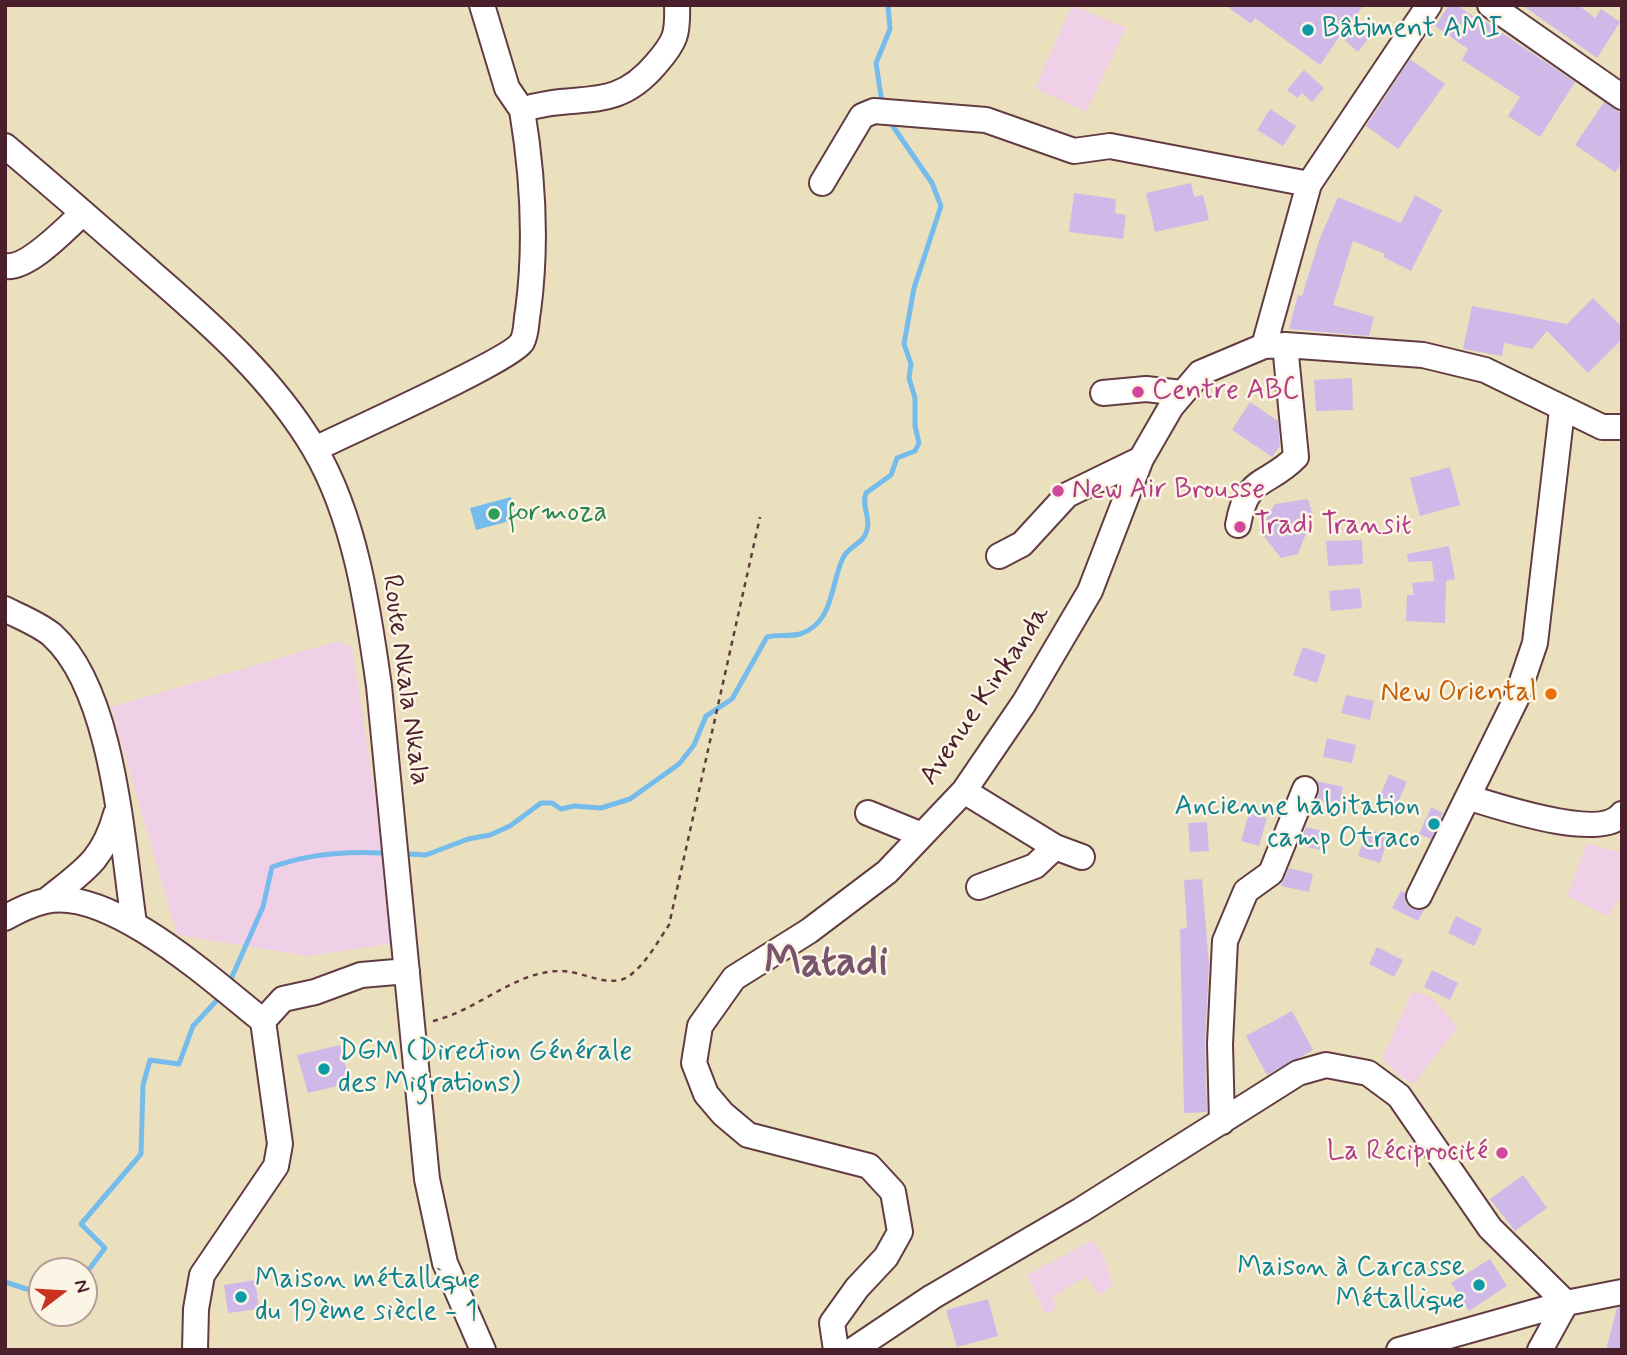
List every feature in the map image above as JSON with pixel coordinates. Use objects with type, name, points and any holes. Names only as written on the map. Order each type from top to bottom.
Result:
[{"type":"street","points":[[315,449],[508,354],[521,343],[530,293],[534,235],[522,110],[507,88],[482,5]]},
{"type":"street","points":[[522,110],[541,103],[607,97],[627,92],[643,80],[675,37],[679,26],[677,5]]},
{"type":"street","points":[[1238,525],[1241,507],[1254,485],[1286,467],[1296,457],[1274,345],[1309,184],[1429,5]]},
{"type":"street","points":[[1490,5],[1622,97]]},
{"type":"street","points":[[822,183],[862,116],[886,112],[986,120],[1074,151],[1110,146],[1309,184]]},
{"type":"street","name":"Route Nkala Nkala","points":[[5,146],[221,333],[270,385],[315,449],[350,533],[369,612],[427,1179],[445,1263],[483,1350]]},
{"type":"street","points":[[5,266],[10,267],[35,255],[83,213]]},
{"type":"street","name":"Avenue Kinkanda","points":[[836,1350],[832,1323],[857,1288],[886,1258],[900,1232],[893,1192],[869,1166],[748,1135],[723,1114],[706,1094],[694,1063],[700,1026],[734,978],[809,931],[887,872],[964,791],[1024,704],[1090,591],[1141,459],[1182,393],[1200,373],[1274,345],[1435,358],[1485,370],[1562,410],[1602,427],[1622,427]]},
{"type":"street","points":[[1103,393],[1146,389],[1182,393]]},
{"type":"street","points":[[1419,896],[1470,798],[1516,699],[1535,643],[1562,410]]},
{"type":"street","points":[[999,556],[1022,544],[1067,495],[1141,459]]},
{"type":"street","points":[[5,609],[51,635],[72,660],[91,695],[103,732],[118,809],[134,923]]},
{"type":"street","points":[[1222,1122],[1220,1044],[1226,941],[1246,891],[1271,873],[1305,789]]},
{"type":"street","points":[[964,791],[1055,847],[1082,857]]},
{"type":"street","points":[[1470,798],[1538,817],[1594,825],[1617,820],[1622,814]]},
{"type":"street","points":[[5,918],[47,900],[87,867],[108,843],[118,809]]},
{"type":"street","points":[[869,813],[922,835]]},
{"type":"street","points":[[979,887],[1035,866],[1055,847]]},
{"type":"street","points":[[47,900],[84,903],[134,923],[263,1021],[280,1144],[276,1166],[202,1275],[196,1309],[195,1350]]},
{"type":"street","points":[[263,1021],[283,999],[315,992],[361,975],[407,971]]},
{"type":"street","points":[[853,1350],[932,1297],[1081,1210],[1298,1073],[1326,1065],[1368,1073],[1399,1096],[1490,1228],[1566,1303]]},
{"type":"street","points":[[1399,1350],[1566,1303],[1622,1292]]},
{"type":"street","points":[[1540,1350],[1566,1303]]},
{"type":"path","points":[[413,1026],[449,1017],[530,977],[555,971],[578,971],[610,981],[620,980],[630,975],[655,946],[669,925],[760,516]]},
{"type":"shaded area","points":[[1072,5],[1126,28],[1086,112],[1035,88]]},
{"type":"shaded area","points":[[338,641],[352,647],[398,943],[307,956],[177,935],[111,707]]},
{"type":"shaded area","points":[[1587,843],[1622,853],[1620,895],[1609,917],[1567,896]]},
{"type":"shaded area","points":[[1412,992],[1430,996],[1458,1027],[1414,1084],[1401,1077],[1382,1059]]},
{"type":"shaded area","points":[[1093,1240],[1105,1259],[1113,1286],[1098,1295],[1087,1276],[1052,1297],[1057,1308],[1045,1314],[1027,1275]]},
{"type":"water","name":"formoza","points":[[511,497],[517,519],[476,530],[470,508]]},
{"type":"building","name":"Bâtiment AMI","points":[[1225,5],[1364,5],[1355,17],[1373,33],[1358,52],[1340,36],[1320,65],[1255,18],[1251,24]]},
{"type":"building","points":[[1449,5],[1457,5],[1484,24],[1486,22],[1575,82],[1540,137],[1508,116],[1520,97],[1462,60],[1468,49],[1435,26]]},
{"type":"building","points":[[1522,5],[1578,5],[1595,18],[1601,9],[1620,22],[1597,58]]},
{"type":"building","points":[[1410,59],[1445,84],[1398,149],[1366,126]]},
{"type":"building","points":[[1304,70],[1324,88],[1312,102],[1302,93],[1297,98],[1287,90]]},
{"type":"building","points":[[1604,102],[1622,114],[1622,163],[1615,172],[1575,145]]},
{"type":"building","points":[[1270,109],[1296,126],[1283,146],[1257,130]]},
{"type":"building","points":[[1191,183],[1194,197],[1203,195],[1209,220],[1155,232],[1146,193]]},
{"type":"building","points":[[1074,193],[1116,199],[1115,213],[1126,215],[1123,239],[1069,232]]},
{"type":"building","points":[[1415,195],[1442,210],[1411,271],[1383,257],[1385,254],[1353,241],[1333,305],[1374,317],[1369,336],[1289,329],[1298,295],[1302,296],[1320,238],[1338,197],[1401,223]]},
{"type":"building","points":[[1593,298],[1622,327],[1622,339],[1588,373],[1547,331],[1532,349],[1504,343],[1502,356],[1463,349],[1472,306],[1567,324]]},
{"type":"building","points":[[1352,378],[1353,410],[1316,411],[1314,380]]},
{"type":"building","points":[[1250,402],[1278,421],[1280,446],[1272,457],[1232,430]]},
{"type":"building","points":[[1450,467],[1460,505],[1420,516],[1410,478]]},
{"type":"building","points":[[1308,499],[1313,516],[1298,554],[1281,558],[1259,530],[1275,504]]},
{"type":"building","points":[[1362,540],[1363,564],[1328,566],[1326,541]]},
{"type":"building","points":[[1449,546],[1455,579],[1446,581],[1445,623],[1406,621],[1407,595],[1414,595],[1412,583],[1434,581],[1432,561],[1408,562],[1407,554]]},
{"type":"building","points":[[1360,588],[1362,608],[1331,611],[1329,591]]},
{"type":"building","points":[[1303,647],[1326,655],[1317,683],[1293,675]]},
{"type":"building","name":"Ancienne habitation camp Otraco","points":[[1346,695],[1374,701],[1370,720],[1341,713]]},
{"type":"building","name":"Ancienne habitation camp Otraco","points":[[1327,738],[1356,745],[1352,763],[1323,757]]},
{"type":"building","name":"Ancienne habitation camp Otraco","points":[[1389,774],[1407,782],[1395,809],[1378,801]]},
{"type":"building","name":"Ancienne habitation camp Otraco","points":[[1317,781],[1343,787],[1339,805],[1317,800],[1320,788]]},
{"type":"building","name":"Ancienne habitation camp Otraco","points":[[1431,807],[1443,813],[1431,839],[1419,834]]},
{"type":"building","name":"Ancienne habitation camp Otraco","points":[[1249,813],[1267,818],[1259,846],[1241,841]]},
{"type":"building","name":"Ancienne habitation camp Otraco","points":[[1207,822],[1209,851],[1190,852],[1188,823]]},
{"type":"building","name":"Ancienne habitation camp Otraco","points":[[1306,827],[1330,833],[1326,851],[1298,845]]},
{"type":"building","points":[[1367,829],[1389,836],[1380,863],[1358,856]]},
{"type":"building","name":"Ancienne habitation camp Otraco","points":[[1289,868],[1313,874],[1309,892],[1281,886]]},
{"type":"building","points":[[1202,879],[1209,965],[1205,1043],[1207,1112],[1184,1113],[1180,929],[1187,928],[1184,880]]},
{"type":"building","name":"Ancienne habitation camp Otraco","points":[[1401,891],[1405,893],[1406,904],[1412,909],[1424,910],[1418,921],[1392,908]]},
{"type":"building","name":"Ancienne habitation camp Otraco","points":[[1456,916],[1482,929],[1474,946],[1448,933]]},
{"type":"building","points":[[1377,947],[1403,960],[1394,977],[1369,964]]},
{"type":"building","points":[[1432,970],[1458,983],[1450,1000],[1424,987]]},
{"type":"building","points":[[1292,1011],[1313,1050],[1267,1075],[1246,1036]]},
{"type":"building","name":"DGM (Direction Générale des Migrations)","points":[[340,1045],[350,1083],[308,1093],[297,1055]]},
{"type":"building","points":[[1523,1175],[1547,1208],[1515,1231],[1490,1199]]},
{"type":"building","name":"Maison à Carcasse Métallique","points":[[1490,1259],[1507,1286],[1469,1311],[1451,1283]]},
{"type":"building","name":"Maison métallique du 19ème siècle - 1","points":[[255,1280],[259,1309],[228,1313],[224,1285]]},
{"type":"building","points":[[988,1299],[998,1336],[957,1347],[946,1310]]},
{"type":"building","points":[[1621,1307],[1622,1350],[1606,1350],[1617,1308]]},
{"type":"waterway","points":[[882,103],[876,63],[890,29],[888,5]]},
{"type":"waterway","points":[[410,854],[426,855],[468,839],[490,835],[510,826],[541,803],[552,803],[561,809],[574,806],[601,808],[630,799],[679,764],[694,745],[706,716],[732,699],[767,637],[800,634],[811,629],[825,612],[843,558],[865,535],[868,525],[866,493],[891,475],[897,458],[915,451],[919,443],[915,426],[915,398],[909,378],[911,364],[904,344],[914,288],[941,206],[932,183],[890,122]]},
{"type":"waterway","points":[[231,979],[263,907],[272,867],[326,854],[381,853]]},
{"type":"waterway","points":[[98,1257],[105,1248],[81,1224],[141,1154],[143,1085],[150,1060],[179,1064],[193,1026],[219,998]]},
{"type":"waterway","points":[[5,1282],[28,1289]]},
{"type":"place","name":"Bâtiment AMI","points":[[1308,30]]},
{"type":"place","name":"Centre ABC","points":[[1138,392]]},
{"type":"place","name":"New Air Brousse","points":[[1058,491]]},
{"type":"place","name":"formoza","points":[[494,514]]},
{"type":"place","name":"Tradi Transit","points":[[1240,527]]},
{"type":"place","name":"New Oriental","points":[[1551,694]]},
{"type":"place","name":"Ancienne habitation camp Otraco","points":[[1434,824]]},
{"type":"place","name":"DGM (Direction Générale des Migrations)","points":[[324,1069]]},
{"type":"place","name":"La Réciprocité","points":[[1502,1153]]},
{"type":"place","name":"Maison à Carcasse Métallique","points":[[1479,1285]]},
{"type":"place","name":"Maison métallique du 19ème siècle - 1","points":[[241,1297]]},
{"type":"district","name":"Matadi","points":[[826,965]]}]
